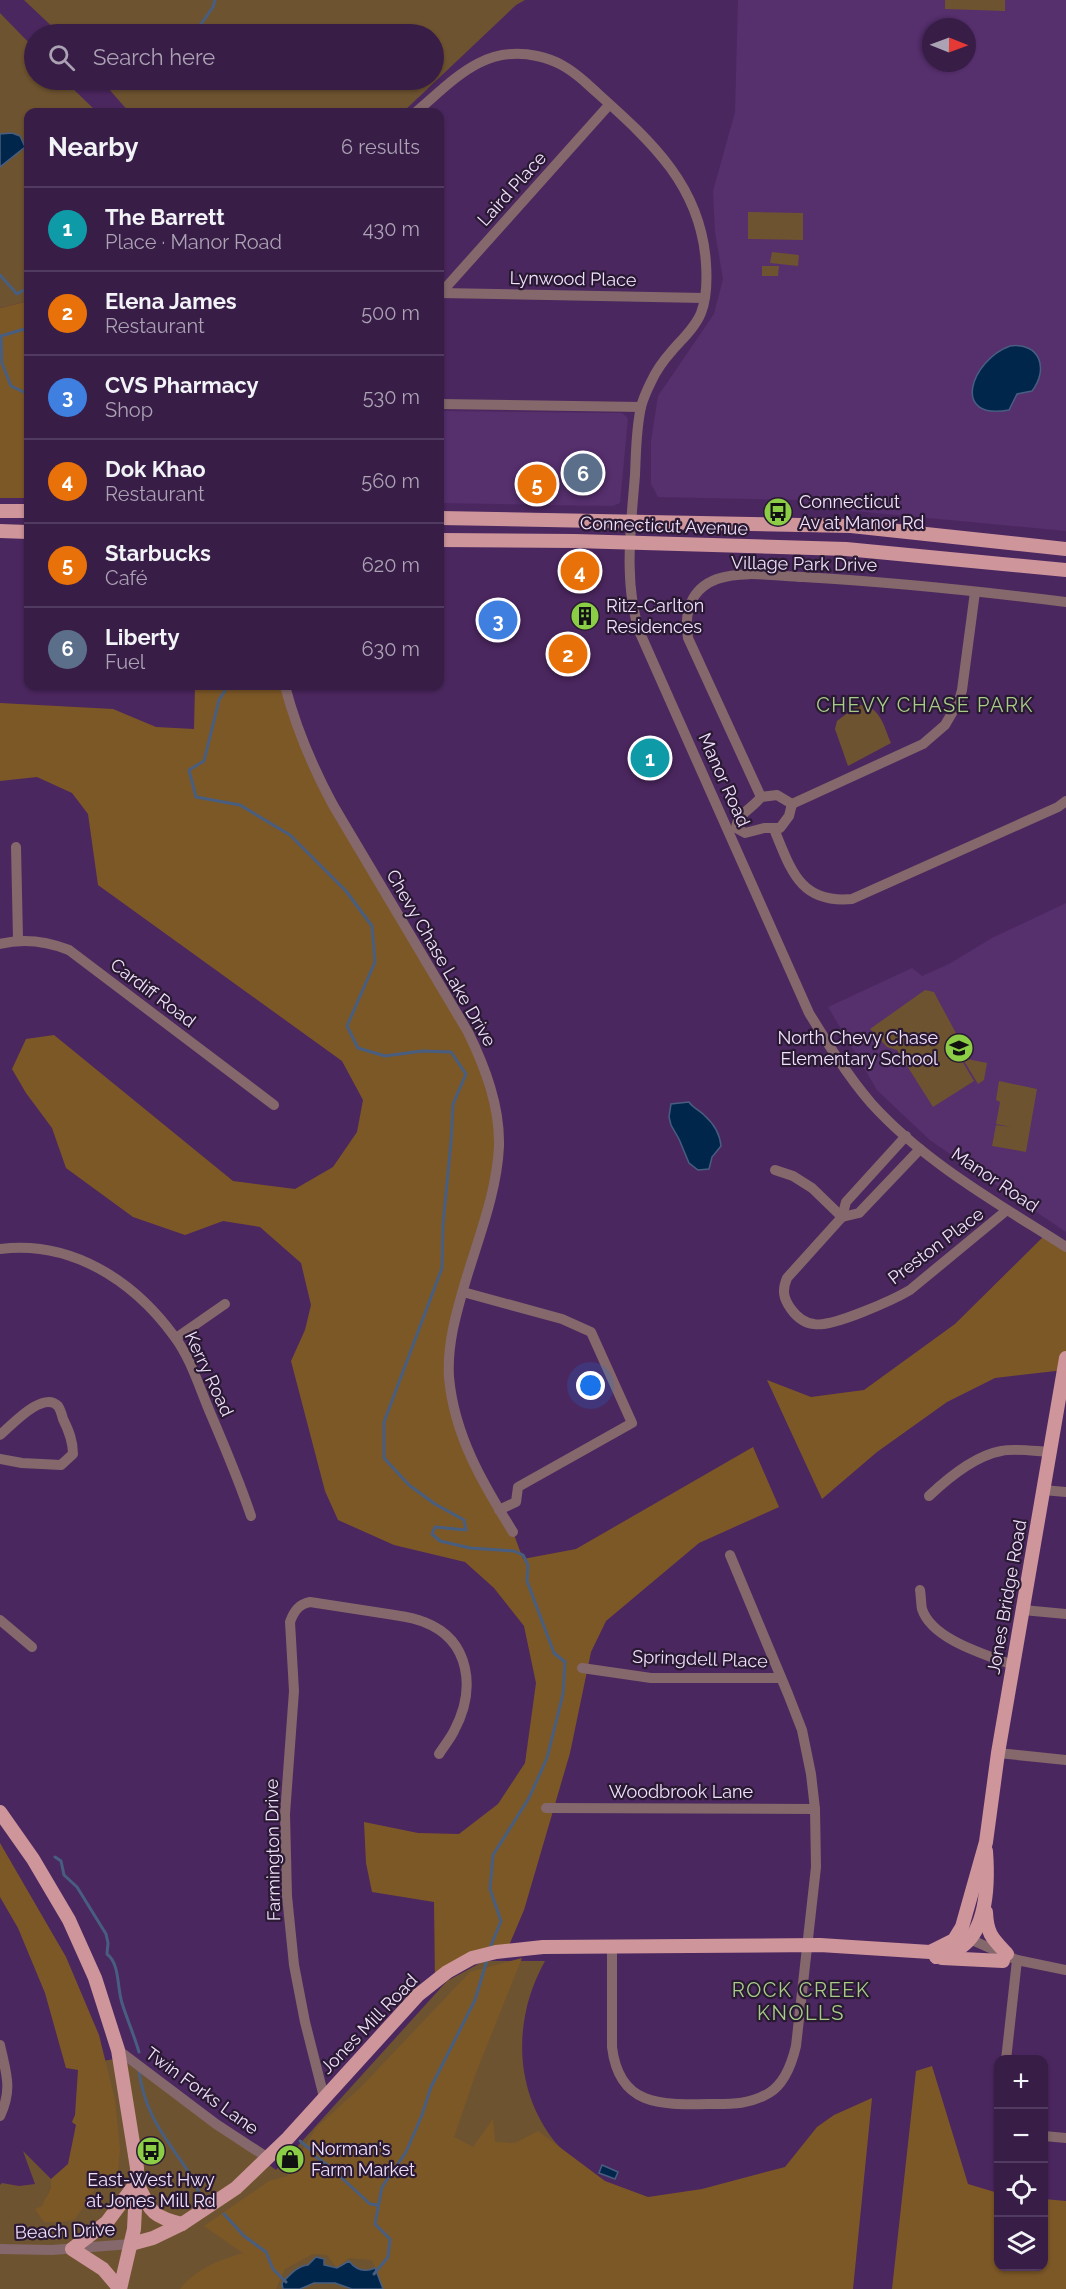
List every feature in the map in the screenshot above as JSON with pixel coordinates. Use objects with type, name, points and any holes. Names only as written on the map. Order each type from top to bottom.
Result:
[{"type":"main road","points":[[0,511],[24,511]]},
{"type":"main road","name":"Connecticut Avenue","points":[[444,518],[851,526],[1066,549]]},
{"type":"main road","points":[[0,531],[24,531]]},
{"type":"main road","name":"Connecticut Avenue","points":[[444,540],[846,549],[1066,570]]},
{"type":"main road","name":"Jones Bridge Road","points":[[965,1940],[986,1842],[998,1753],[1066,1358]]},
{"type":"main road","points":[[0,1812],[33,1859],[69,1920],[94,1978],[118,2050],[134,2142],[137,2182],[131,2244],[120,2289]]},
{"type":"main road","name":"Jones Bridge Road","points":[[965,1940],[978,1926],[986,1892],[986,1842]]},
{"type":"main road","points":[[986,1892],[987,1928],[990,1936],[1009,1958]]},
{"type":"main road","name":"Jones Mill Road","points":[[860,1946],[896,1957],[934,1957],[952,1952],[965,1940]]},
{"type":"main road","name":"Jones Mill Road","points":[[131,2244],[153,2238],[182,2224],[236,2188],[268,2158],[418,1995],[447,1972],[476,1957],[538,1947],[612,1946],[808,1945],[860,1946],[930,1952],[965,1940]]},
{"type":"main road","points":[[934,1957],[1009,1958]]},
{"type":"main road","points":[[137,2182],[147,2206],[156,2216],[182,2224]]},
{"type":"main road","points":[[120,2289],[103,2269],[72,2249],[107,2222],[137,2182]]},
{"type":"street","name":"Manor Road","points":[[444,88],[466,69],[490,56],[525,53],[552,59],[572,71],[656,148],[671,168],[693,206],[699,222],[705,253],[704,298],[698,320],[659,367],[641,407],[631,543],[635,618],[732,829],[809,1013],[839,1063],[871,1102],[920,1149],[1066,1247]]},
{"type":"street","name":"Manor Road","points":[[421,108],[442,90]]},
{"type":"street","name":"Laird Place","points":[[444,290],[609,105]]},
{"type":"street","name":"Lynwood Place","points":[[444,294],[704,298]]},
{"type":"street","points":[[444,404],[641,407]]},
{"type":"street","name":"Village Park Drive","points":[[761,797],[687,638],[688,606],[703,587],[717,579],[751,575],[918,584],[1066,602]]},
{"type":"street","points":[[792,804],[777,795],[761,797],[754,806],[741,815],[732,829],[745,833],[764,828],[780,828],[786,822],[792,804],[924,744],[945,725],[956,707],[962,690],[975,592]]},
{"type":"street","name":"Chevy Chase Lake Drive","points":[[286,690],[299,734],[319,780],[468,1032],[489,1083],[499,1145],[493,1185],[455,1316],[450,1345],[449,1375],[459,1428],[474,1467],[513,1532]]},
{"type":"street","points":[[774,829],[801,885],[820,897],[852,899],[1058,807],[1066,801]]},
{"type":"street","points":[[16,847],[18,939]]},
{"type":"street","name":"Cardiff Road","points":[[0,944],[18,939],[53,944],[69,950],[274,1105]]},
{"type":"street","name":"Preston Place","points":[[906,1136],[846,1202],[842,1217],[787,1278],[783,1288],[784,1297],[800,1319],[813,1324],[826,1325],[903,1294],[1008,1210]]},
{"type":"street","name":"Preston Place","points":[[842,1217],[859,1213],[920,1149]]},
{"type":"street","points":[[775,1170],[793,1176],[812,1188],[842,1217]]},
{"type":"street","name":"Kerry Road","points":[[0,1249],[31,1246],[63,1253],[90,1264],[122,1282],[148,1304],[176,1338],[196,1379],[251,1516]]},
{"type":"street","points":[[463,1292],[562,1319],[591,1332],[632,1423],[518,1487],[516,1502],[500,1510]]},
{"type":"street","points":[[176,1338],[225,1304]]},
{"type":"street","points":[[0,1435],[37,1404],[52,1403],[58,1406],[72,1437],[73,1454],[62,1465],[51,1466],[0,1458]]},
{"type":"street","points":[[929,1496],[945,1480],[990,1454],[1002,1450],[1048,1452]]},
{"type":"street","points":[[1043,1490],[1066,1492]]},
{"type":"street","points":[[612,1946],[612,2047],[614,2060],[625,2085],[645,2099],[667,2105],[746,2104],[771,2092],[782,2080],[793,2059],[796,2046],[816,1867],[815,1809],[811,1774],[801,1730],[730,1555]]},
{"type":"street","points":[[920,1590],[922,1610],[940,1632],[964,1646],[1013,1665]]},
{"type":"street","name":"Farmington Drive","points":[[324,2097],[305,2022],[294,1965],[287,1896],[285,1814],[294,1691],[290,1622],[293,1613],[303,1604],[310,1602],[417,1619],[444,1633],[457,1646],[467,1670],[467,1683],[461,1715],[439,1754]]},
{"type":"street","points":[[1023,1610],[1066,1614]]},
{"type":"street","points":[[0,1620],[32,1647]]},
{"type":"street","name":"Springdell Place","points":[[582,1668],[651,1678],[781,1678]]},
{"type":"street","points":[[998,1753],[1066,1760]]},
{"type":"street","name":"Woodbrook Lane","points":[[546,1808],[815,1809]]},
{"type":"street","points":[[965,1940],[975,1953],[1066,1970]]},
{"type":"street","points":[[1006,2055],[1009,1958]]},
{"type":"street","points":[[0,2044],[9,2084],[7,2101],[0,2116]]},
{"type":"street","name":"Twin Forks Lane","points":[[118,2050],[216,2124],[268,2158]]},
{"type":"street","points":[[1048,2136],[1066,2138]]},
{"type":"street","name":"Beach Drive","points":[[0,2250],[72,2249],[131,2244]]},
{"type":"shaded area","points":[[24,0],[525,0],[516,5],[444,73],[444,24],[49,24]]},
{"type":"shaded area","points":[[738,0],[1066,0],[1066,531],[822,508],[798,500],[658,497],[651,484],[651,441],[658,396],[714,314],[723,279],[715,232],[713,191],[735,112]]},
{"type":"shaded area","points":[[945,0],[1005,0],[1005,11],[945,9]]},
{"type":"shaded area","points":[[0,13],[24,38],[24,90],[74,90],[93,108],[24,108],[24,302],[0,308]]},
{"type":"shaded area","points":[[110,90],[426,90],[407,108],[126,108]]},
{"type":"shaded area","points":[[748,212],[803,213],[803,240],[748,239]]},
{"type":"shaded area","points":[[772,252],[799,255],[798,266],[770,263]]},
{"type":"shaded area","points":[[762,266],[779,266],[778,276],[762,276]]},
{"type":"shaded area","points":[[24,302],[24,498],[0,498],[0,308]]},
{"type":"shaded area","points":[[444,411],[622,413],[628,418],[620,503],[613,506],[444,503]]},
{"type":"shaded area","points":[[195,690],[286,690],[299,734],[482,1062],[499,1145],[450,1345],[459,1428],[513,1532],[523,1559],[576,1549],[753,1447],[779,1507],[699,1543],[606,1621],[591,1652],[570,1753],[524,1910],[507,1950],[435,1982],[434,1902],[372,1892],[366,1863],[364,1822],[418,1833],[459,1834],[498,1804],[525,1763],[536,1683],[524,1626],[494,1588],[465,1562],[394,1545],[338,1520],[325,1491],[291,1361],[305,1330],[311,1305],[301,1263],[260,1227],[223,1221],[185,1235],[133,1217],[66,1168],[52,1128],[26,1093],[12,1069],[26,1039],[54,1035],[233,1181],[295,1189],[333,1167],[357,1132],[363,1100],[342,1061],[98,885],[88,814],[72,793],[37,777],[0,781],[0,703],[113,709],[156,727],[194,729]]},
{"type":"shaded area","points":[[858,705],[871,708],[876,712],[891,743],[848,766],[835,729],[837,721]]},
{"type":"shaded area","name":"North Chevy Chase Elementary School","points":[[1066,903],[1066,1232],[931,1141],[900,1112],[877,1090],[828,1007],[912,968],[922,976],[949,964],[992,938]]},
{"type":"shaded area","points":[[925,990],[934,992],[965,1050],[958,1054],[974,1081],[933,1107],[897,1050],[887,1047],[870,1029]]},
{"type":"shaded area","points":[[967,1059],[987,1063],[984,1080],[978,1084],[964,1061]]},
{"type":"shaded area","points":[[999,1081],[1037,1089],[1026,1152],[992,1146],[996,1125],[1011,1127],[996,1124],[1000,1102],[996,1100]]},
{"type":"shaded area","points":[[1046,1234],[1066,1247],[1066,1358],[1064,1370],[995,1378],[947,1402],[877,1452],[822,1499],[767,1380],[811,1397],[864,1390],[955,1324]]},
{"type":"shaded area","points":[[0,1843],[66,1957],[99,2035],[115,2100],[120,2149],[117,2182],[110,2183],[101,2180],[75,2219],[62,2222],[44,2222],[35,2209],[42,2206],[51,2187],[51,2179],[68,2164],[76,2125],[72,2122],[75,2115],[78,2070],[66,2068],[45,1993],[18,1928],[0,1897]]},
{"type":"shaded area","points":[[522,1958],[477,2070],[454,2137],[473,2147],[493,2119],[495,2142],[515,2143],[538,2131],[605,2181],[648,2197],[702,2189],[785,2167],[817,2127],[834,2115],[872,2098],[853,2289],[383,2289],[372,2260],[349,2258],[337,2268],[327,2255],[313,2254],[285,2269],[276,2289],[180,2289],[208,2266],[243,2253],[204,2226],[269,2181],[287,2176],[316,2128],[361,2087],[470,1972]]},
{"type":"shaded area","points":[[484,1961],[545,1961],[527,2006],[522,2053],[531,2099],[541,2121],[560,2148],[578,2164],[605,2182],[818,2289],[0,2289],[0,2185],[2,2183],[19,2186],[35,2184],[23,2151],[51,2179],[51,2187],[46,2198],[65,2189],[91,2063],[120,2058],[276,2170],[447,1981]]},
{"type":"shaded area","points":[[932,2066],[968,2184],[994,2192],[994,2271],[1048,2271],[1048,2199],[1066,2201],[1066,2289],[892,2289],[916,2071]]},
{"type":"water","points":[[12,133],[20,136],[24,148],[0,167],[0,134]]},
{"type":"water","points":[[1010,346],[1028,348],[1035,353],[1040,366],[1037,383],[1032,391],[1017,394],[1009,410],[991,411],[979,407],[973,398],[973,387],[977,375],[996,353]]},
{"type":"water","points":[[689,1102],[710,1122],[719,1137],[721,1146],[712,1157],[709,1169],[698,1170],[689,1163],[671,1125],[669,1117],[671,1104]]},
{"type":"water","points":[[602,2165],[618,2172],[615,2179],[599,2173]]},
{"type":"water","points":[[316,2257],[324,2259],[324,2265],[337,2268],[349,2261],[360,2270],[375,2268],[383,2289],[352,2289],[335,2283],[314,2283],[300,2289],[283,2289],[282,2283],[291,2274],[300,2267],[308,2265]]},
{"type":"waterway","points":[[201,24],[215,0]]},
{"type":"waterway","points":[[0,275],[17,294],[24,290]]},
{"type":"waterway","points":[[24,329],[1,336],[2,363],[11,386],[24,392]]},
{"type":"waterway","points":[[225,690],[219,700],[204,761],[189,770],[196,797],[240,805],[290,835],[346,891],[372,926],[375,962],[347,1026],[358,1048],[385,1056],[422,1051],[451,1052],[466,1074],[453,1104],[443,1224],[442,1268],[384,1422],[384,1458],[409,1485],[435,1504],[464,1520],[466,1530],[435,1527],[432,1534],[440,1541],[470,1548],[514,1551],[523,1555],[528,1565],[527,1581],[554,1653],[565,1662],[563,1694],[547,1758],[529,1798],[493,1855],[490,1889],[501,1921],[490,1948]]},
{"type":"waterway","points":[[55,1857],[61,1861],[64,1875],[77,1887],[106,1934],[107,1954],[114,1964],[120,1997],[139,2052]]},
{"type":"waterway","points":[[374,2274],[388,2257],[390,2239],[375,2224],[382,2187],[406,2152],[431,2087],[475,2000],[487,1960]]},
{"type":"waterway","points":[[139,2071],[151,2114],[192,2177],[202,2198]]},
{"type":"waterway","points":[[300,2141],[370,2204],[378,2205]]},
{"type":"waterway","points":[[224,2214],[244,2236],[266,2252],[273,2269],[286,2282]]},
{"type":"place","name":"Liberty","points":[[583,473]]},
{"type":"place","name":"Starbucks","points":[[537,484]]},
{"type":"place","name":"Connecticut Av at Manor Rd","points":[[778,512]]},
{"type":"place","name":"Dok Khao","points":[[580,571]]},
{"type":"place","name":"Ritz-Carlton Residences","points":[[585,616]]},
{"type":"place","name":"CVS Pharmacy","points":[[498,620]]},
{"type":"place","name":"Elena James","points":[[568,654]]},
{"type":"place","name":"The Barrett","points":[[650,758]]},
{"type":"place","name":"North Chevy Chase Elementary School","points":[[959,1048]]},
{"type":"place","name":"East-West Hwy at Jones Mill Rd","points":[[151,2151]]},
{"type":"place","name":"Norman's Farm Market","points":[[290,2159]]},
{"type":"district","name":"CHEVY CHASE PARK","points":[[925,705]]},
{"type":"district","name":"ROCK CREEK KNOLLS","points":[[801,2002]]}]
